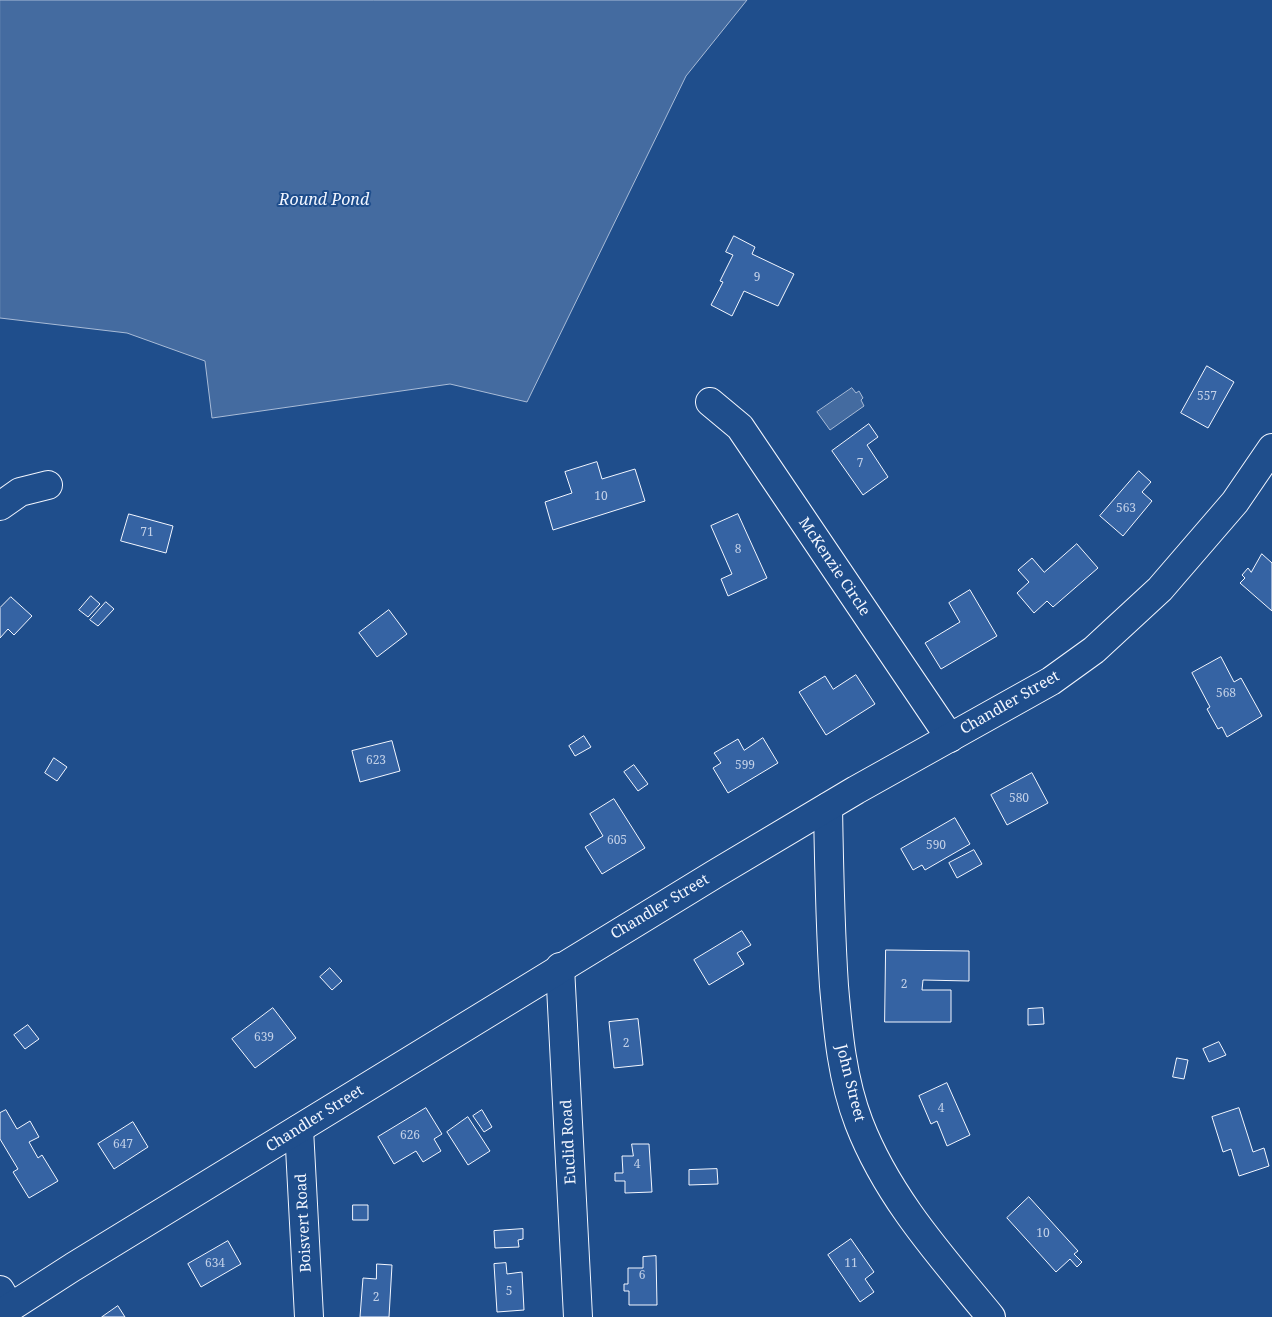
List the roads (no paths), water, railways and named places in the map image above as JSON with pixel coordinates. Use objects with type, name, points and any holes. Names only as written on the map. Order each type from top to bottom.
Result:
[{"type":"street","name":"McKenzie Circle","points":[[710,402],[740,427],[950,738]]},
{"type":"street","name":"Chandler Street","points":[[3,1304],[299,1129],[560,967],[828,807],[1052,681],[1094,650],[1127,621],[1195,550],[1236,502],[1270,456]]},
{"type":"street","points":[[0,506],[20,492],[48,485]]},
{"type":"street","name":"John Street","points":[[828,807],[830,932],[839,1051],[859,1123],[900,1202],[944,1263],[991,1317]]},
{"type":"street","name":"Euclid Road","points":[[560,967],[578,1317]]},
{"type":"street","name":"Boisvert Road","points":[[299,1129],[309,1317]]},
{"type":"water","name":"Round Pond","points":[[0,0],[747,0],[686,76],[527,402],[450,384],[212,418],[205,361],[127,333],[0,318]]},
{"type":"water","points":[[852,388],[856,393],[859,391],[863,398],[861,400],[864,406],[830,430],[817,412]]}]
